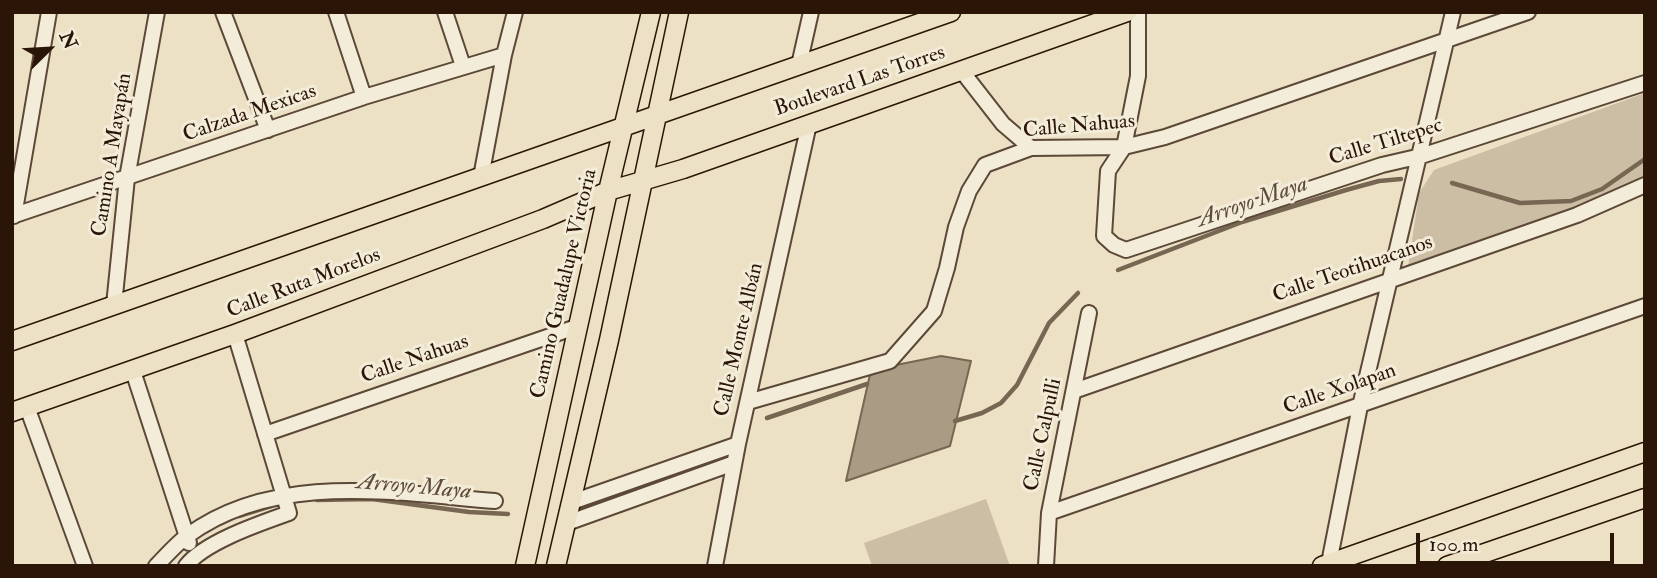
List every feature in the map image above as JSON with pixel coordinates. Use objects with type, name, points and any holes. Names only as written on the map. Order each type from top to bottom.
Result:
[{"type":"main road","name":"Camino Guadalupe Victoria","points":[[525,566],[608,191],[651,12]]},
{"type":"main road","points":[[556,566],[679,12]]},
{"type":"main road","name":"Boulevard Las Torres","points":[[625,126],[951,12]]},
{"type":"main road","name":"Boulevard Las Torres","points":[[608,191],[642,182],[1127,12]]},
{"type":"main road","name":"Calle Ruta Morelos","points":[[12,341],[625,126]]},
{"type":"main road","name":"Calle Ruta Morelos","points":[[16,409],[235,334],[543,219],[608,191]]},
{"type":"main road","points":[[1326,564],[1645,452]]},
{"type":"main road","points":[[1447,566],[1645,498]]},
{"type":"street","points":[[13,216],[49,12]]},
{"type":"street","name":"Camino A Mayapán","points":[[114,305],[127,178],[157,12]]},
{"type":"street","points":[[223,12],[268,130]]},
{"type":"street","points":[[336,12],[364,97]]},
{"type":"street","points":[[445,12],[463,66]]},
{"type":"street","points":[[481,177],[514,12]]},
{"type":"street","points":[[799,65],[811,12]]},
{"type":"street","points":[[1124,146],[1138,76],[1138,12]]},
{"type":"street","points":[[1326,564],[1389,279],[1421,156],[1453,12]]},
{"type":"street","name":"Calle Nahuas","points":[[748,402],[890,361],[934,312],[956,227],[969,191],[985,165],[1031,148],[1124,146],[1165,137],[1528,12]]},
{"type":"street","name":"Calzada Mexicas","points":[[13,216],[364,97],[504,55]]},
{"type":"street","points":[[961,70],[1003,124],[1031,148]]},
{"type":"street","name":"Calle Tiltepec","points":[[1124,146],[1108,171],[1104,236],[1114,245],[1126,250],[1382,165],[1421,156],[1645,83]]},
{"type":"street","name":"Calle Monte Albán","points":[[715,566],[738,444],[809,124]]},
{"type":"street","name":"Calle Teotihuacanos","points":[[1074,391],[1577,215],[1645,186]]},
{"type":"street","name":"Calle Xolapan","points":[[1049,513],[1645,306]]},
{"type":"street","name":"Calle Calpulli","points":[[1046,566],[1049,513],[1089,313]]},
{"type":"street","name":"Calle Nahuas","points":[[265,434],[579,326]]},
{"type":"street","points":[[133,371],[187,536],[192,562],[248,528],[289,513],[235,334]]},
{"type":"street","points":[[16,409],[85,566]]},
{"type":"street","points":[[572,502],[738,444]]},
{"type":"street","points":[[567,523],[734,463]]},
{"type":"street","points":[[156,566],[187,536],[213,521],[242,508],[284,495],[362,491],[495,501]]},
{"type":"shaded area","points":[[1645,93],[1645,179],[1576,211],[1408,267],[1419,193],[1434,170]]},
{"type":"shaded area","points":[[941,356],[971,361],[950,446],[846,481],[871,370]]},
{"type":"shaded area","points":[[986,499],[1010,566],[872,566],[864,543]]},
{"type":"waterway","name":"Arroyo Maya","points":[[1452,183],[1520,203],[1571,201],[1602,189],[1645,159]]},
{"type":"waterway","name":"Arroyo Maya","points":[[1118,270],[1242,222],[1379,181],[1401,179]]},
{"type":"waterway","name":"Arroyo Maya","points":[[955,421],[982,413],[1001,403],[1017,385],[1049,323],[1078,293]]},
{"type":"waterway","name":"Arroyo Maya","points":[[767,418],[867,384]]},
{"type":"waterway","name":"Arroyo Maya","points":[[587,506],[647,487]]},
{"type":"waterway","name":"Arroyo Maya","points":[[317,500],[372,499],[469,512],[508,514]]},
{"type":"waterway","name":"Arroyo Maya","points":[[239,516],[271,506]]}]
